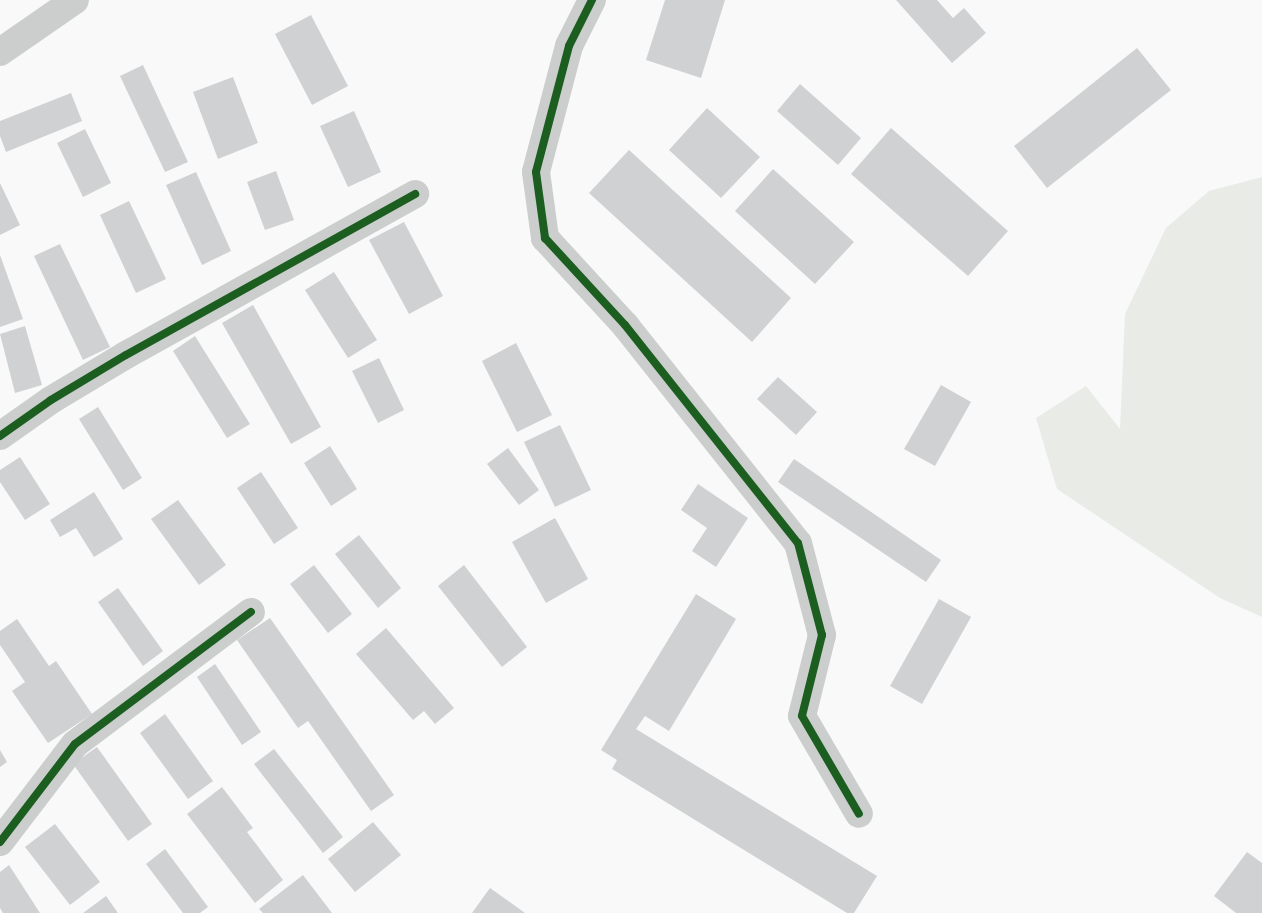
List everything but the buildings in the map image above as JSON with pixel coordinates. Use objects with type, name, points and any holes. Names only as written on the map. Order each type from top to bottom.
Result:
[{"type":"street","points":[[0,52],[75,0]]},
{"type":"street","points":[[592,0],[569,46],[536,172],[545,238],[625,325],[798,543],[822,635],[802,716],[859,814]]},
{"type":"street","points":[[0,436],[51,400],[126,355],[415,194]]},
{"type":"street","points":[[0,842],[75,744],[251,612]]},
{"type":"shaded area","points":[[1262,177],[1262,617],[1220,598],[1057,489],[1036,418],[1086,386],[1120,429],[1125,314],[1166,228],[1209,191]]},
{"type":"cycle path","points":[[592,0],[569,46],[536,172],[545,238],[625,325],[798,543],[822,635],[802,716],[859,814]]},
{"type":"cycle path","points":[[0,436],[51,400],[126,355],[415,194]]},
{"type":"cycle path","points":[[0,842],[75,744],[251,612]]}]
